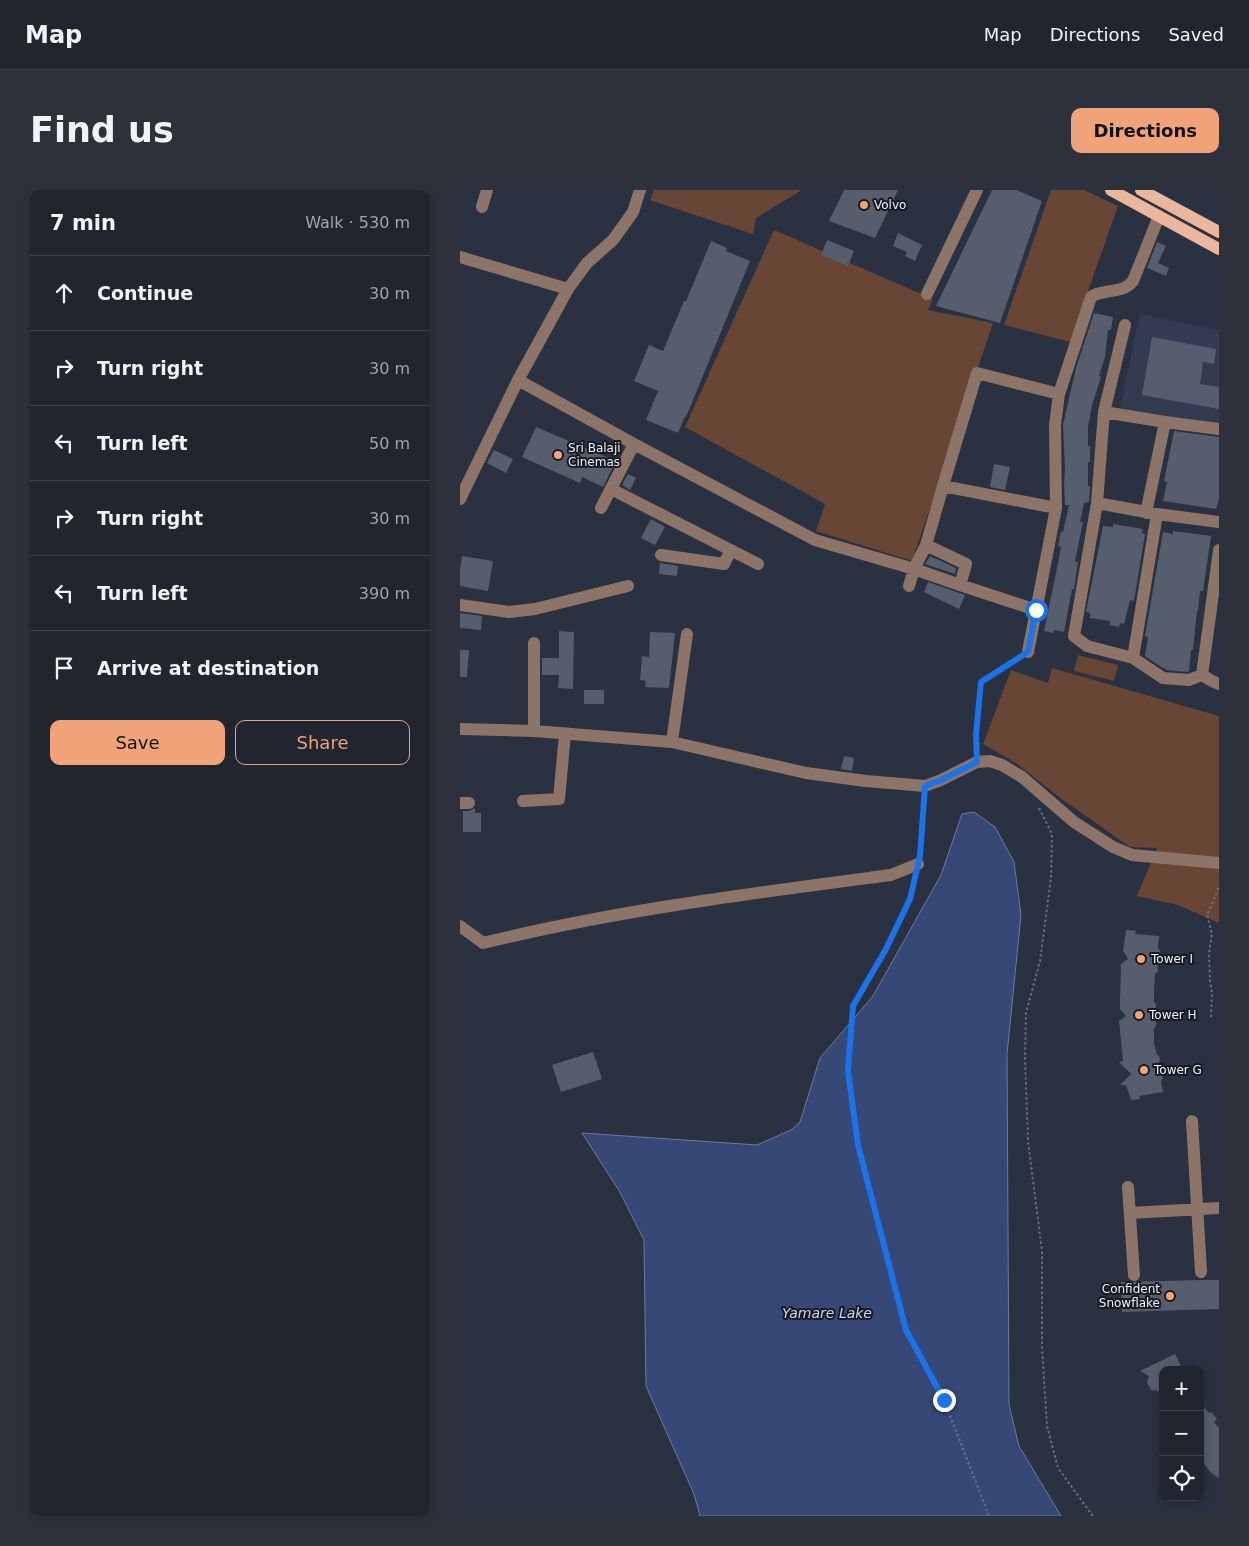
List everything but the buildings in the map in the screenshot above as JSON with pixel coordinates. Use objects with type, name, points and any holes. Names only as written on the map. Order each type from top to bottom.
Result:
[{"type":"main road","points":[[1111,190],[1134,196],[1159,216],[1219,249]]},
{"type":"main road","points":[[1142,190],[1219,232]]},
{"type":"street","points":[[482,207],[486,190]]},
{"type":"street","points":[[460,499],[518,380],[568,288],[587,264],[613,240],[634,212],[640,190]]},
{"type":"street","points":[[927,294],[977,190]]},
{"type":"street","points":[[1028,652],[1056,508],[1055,426],[1059,394],[1091,297],[1096,293],[1109,293],[1129,286],[1133,281],[1159,216]]},
{"type":"street","points":[[460,258],[568,288]]},
{"type":"street","points":[[1125,325],[1104,412],[1097,503],[1074,636],[1087,646],[1133,658],[1163,678],[1189,680],[1202,675]]},
{"type":"street","points":[[909,586],[914,568],[926,545],[977,373],[1059,394]]},
{"type":"street","points":[[518,380],[815,540],[914,568],[1036,610]]},
{"type":"street","points":[[1104,412],[1219,429]]},
{"type":"street","points":[[1133,658],[1165,422]]},
{"type":"street","points":[[602,508],[634,444]]},
{"type":"street","points":[[943,486],[1056,508]]},
{"type":"street","points":[[611,489],[758,564]]},
{"type":"street","points":[[1097,503],[1152,514],[1219,522]]},
{"type":"street","points":[[926,545],[966,564],[960,585]]},
{"type":"street","points":[[661,555],[721,564],[725,562],[731,550]]},
{"type":"street","points":[[1202,675],[1219,550]]},
{"type":"street","points":[[460,605],[509,612],[536,610],[628,586]]},
{"type":"street","points":[[672,742],[687,634]]},
{"type":"street","points":[[534,643],[534,731]]},
{"type":"street","points":[[1202,675],[1219,684]]},
{"type":"street","points":[[460,729],[534,731],[672,742],[806,773],[925,786],[977,762],[990,761],[1002,765],[1022,777],[1074,822],[1113,848],[1132,855],[1219,863]]},
{"type":"street","points":[[523,801],[559,799],[565,734]]},
{"type":"street","points":[[460,926],[483,943],[538,929],[652,909],[891,875],[918,864]]},
{"type":"street","points":[[1192,1121],[1201,1272]]},
{"type":"street","points":[[1128,1187],[1134,1275]]},
{"type":"street","points":[[1130,1213],[1219,1208]]},
{"type":"path","points":[[977,762],[976,734],[981,682],[1028,652]]},
{"type":"path","points":[[925,786],[918,864],[910,899],[886,949],[853,1006],[848,1071],[858,1145],[906,1330],[944,1400],[988,1516]]},
{"type":"path","points":[[1039,807],[1052,834],[1051,878],[1040,961],[1026,1013],[1025,1058],[1028,1141],[1042,1250],[1042,1347],[1047,1426],[1058,1468],[1093,1516]]},
{"type":"path","points":[[1211,1017],[1212,993],[1209,953],[1212,934],[1207,916],[1219,887]]},
{"type":"shaded area","points":[[654,190],[802,190],[756,218],[753,234],[650,200]]},
{"type":"shaded area","points":[[1051,190],[1084,190],[1118,206],[1070,342],[1004,325]]},
{"type":"shaded area","points":[[774,230],[933,299],[928,310],[993,323],[912,561],[816,531],[825,504],[685,427]]},
{"type":"shaded area","points":[[1140,314],[1219,330],[1219,427],[1120,408]]},
{"type":"shaded area","points":[[1078,655],[1118,665],[1114,681],[1074,671]]},
{"type":"shaded area","points":[[1052,668],[1219,716],[1219,923],[1178,905],[1137,896],[1157,848],[1130,847],[1063,800],[1016,763],[983,744],[1011,670],[1048,683]]},
{"type":"water","name":"Yamare Lake","points":[[974,812],[995,827],[1014,862],[1021,915],[1007,1054],[1009,1405],[1019,1446],[1061,1516],[700,1516],[694,1494],[646,1386],[644,1240],[620,1192],[582,1133],[757,1145],[791,1130],[800,1122],[820,1058],[873,996],[941,875],[962,814]]},
{"type":"place","name":"Volvo","points":[[864,205]]},
{"type":"place","name":"Sri Balaji Cinemas","points":[[558,455]]},
{"type":"place","name":"Tower I","points":[[1141,959]]},
{"type":"place","name":"Tower H","points":[[1139,1015]]},
{"type":"place","name":"Tower G","points":[[1144,1070]]},
{"type":"place","name":"Confident Snowflake","points":[[1170,1296]]},
{"type":"route","points":[[944,1400],[906,1330],[858,1145],[848,1071],[853,1006],[886,949],[910,899],[920,856],[925,786],[977,762],[976,734],[981,682],[1028,652],[1036,610]]}]
